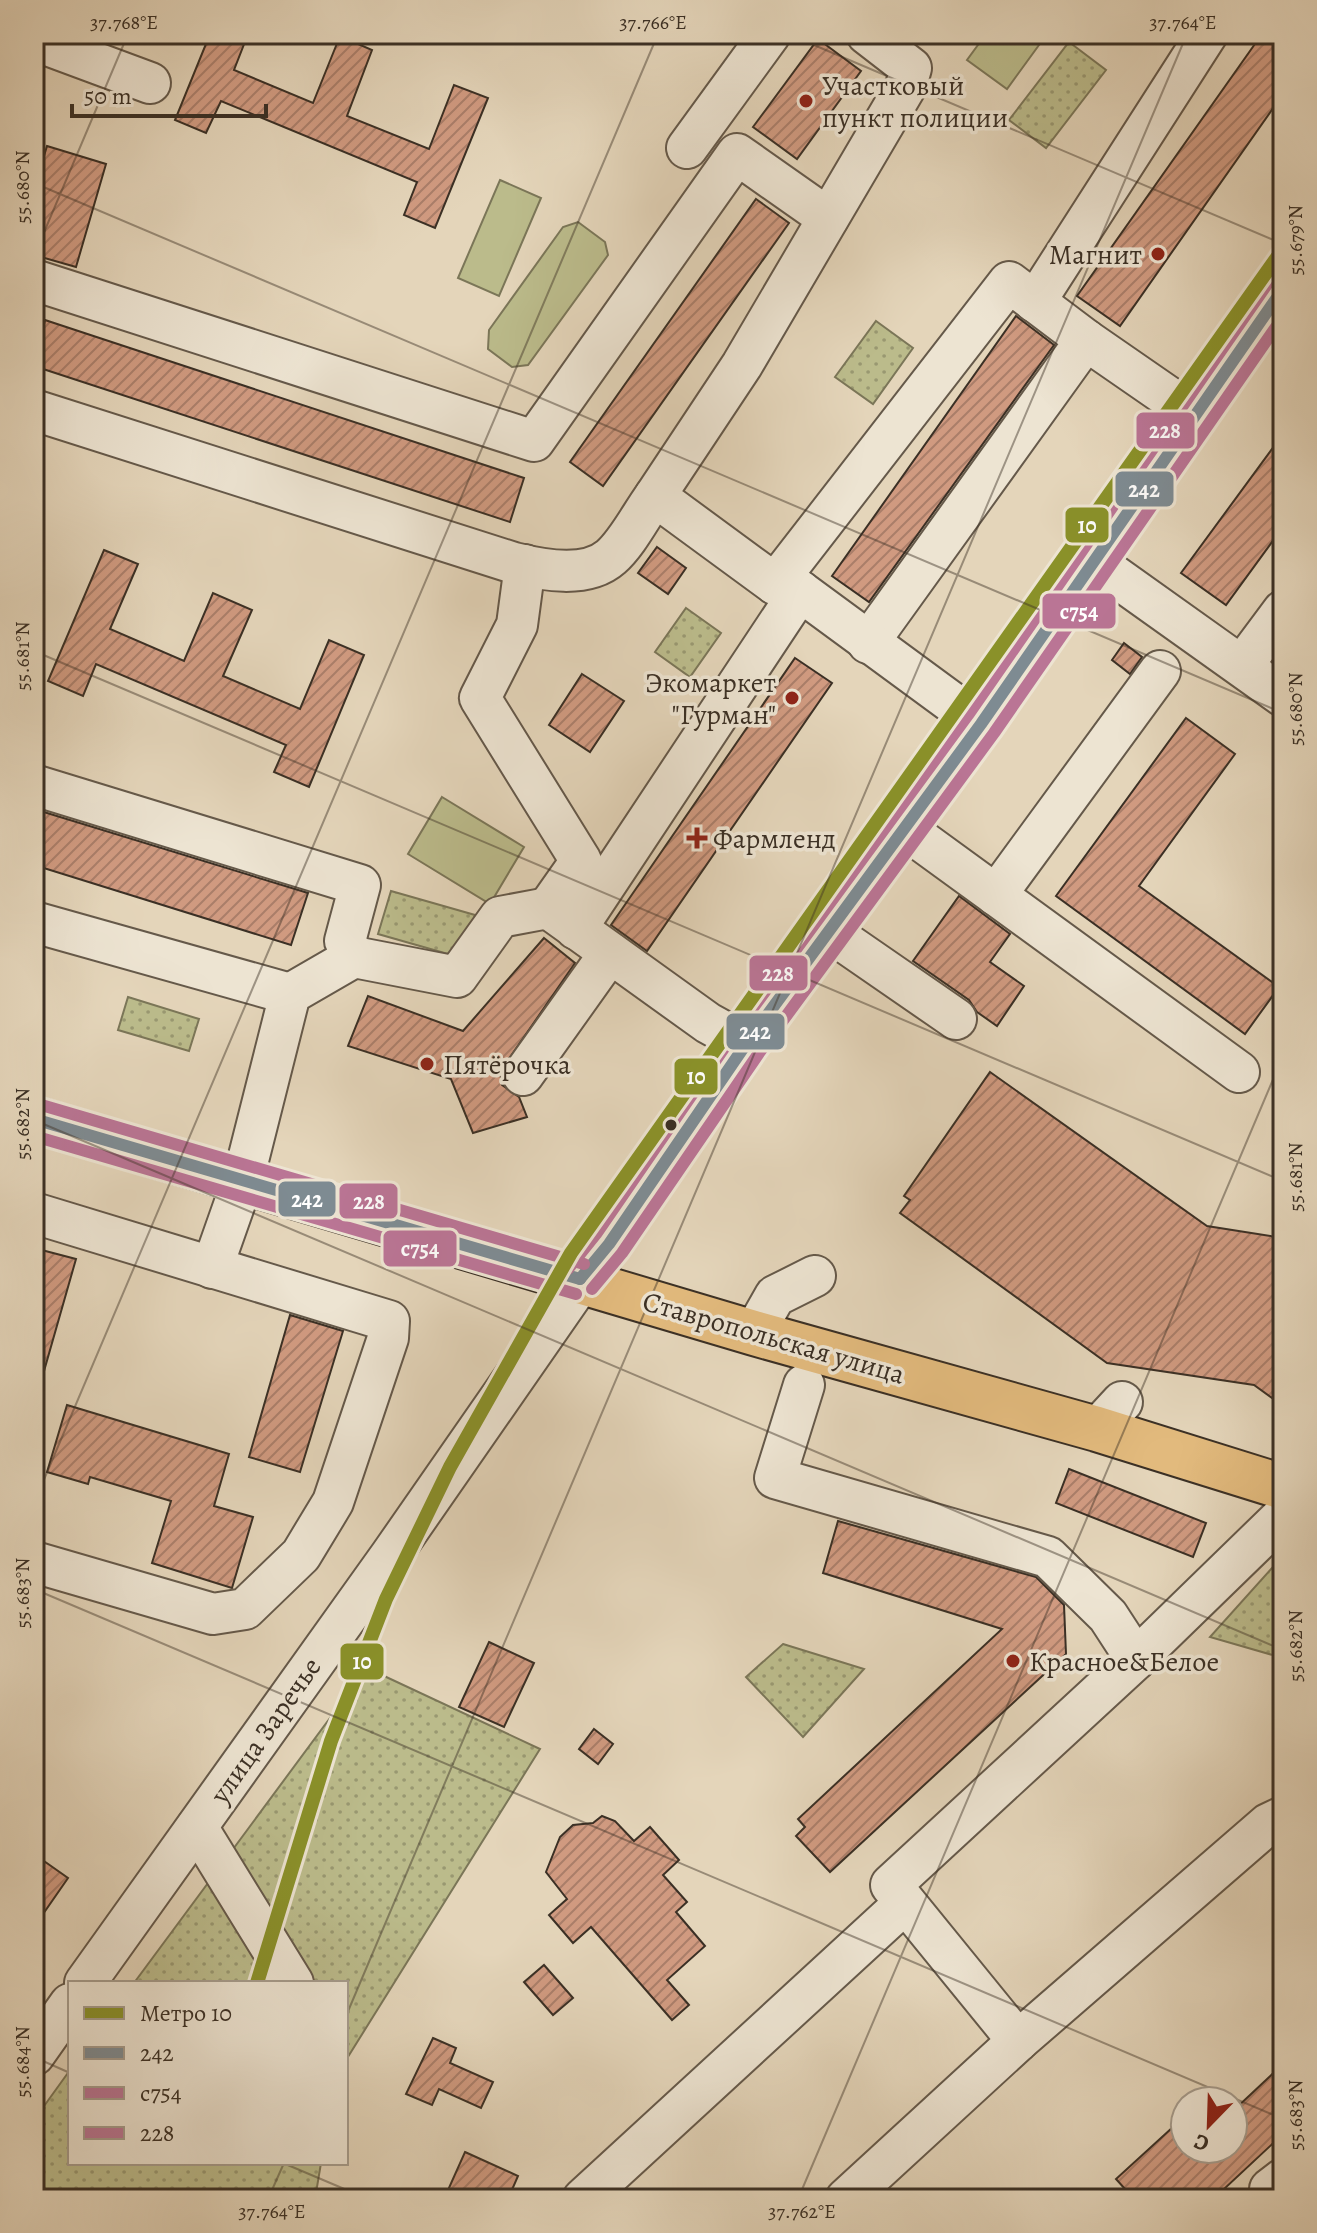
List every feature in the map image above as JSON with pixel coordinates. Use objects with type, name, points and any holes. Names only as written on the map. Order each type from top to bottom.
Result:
[{"type":"main road","name":"Ставропольская улица","points":[[34,1119],[754,1333],[1109,1415],[1283,1487]]},
{"type":"street","points":[[687,148],[770,34]]},
{"type":"street","points":[[34,410],[525,565],[552,571],[582,569],[610,558],[742,365],[906,86],[911,68],[867,34]]},
{"type":"street","points":[[1035,302],[1207,34]]},
{"type":"street","points":[[34,40],[150,83]]},
{"type":"street","points":[[34,280],[534,441],[737,154],[828,218]]},
{"type":"street","points":[[562,918],[788,587],[1009,282],[1193,414]]},
{"type":"street","name":"улица Заречье","points":[[86,1981],[391,1555],[746,1044],[981,724],[1095,562],[1193,414],[1282,291]]},
{"type":"street","points":[[868,643],[1086,340]]},
{"type":"street","points":[[655,496],[981,724]]},
{"type":"street","points":[[1095,562],[1283,696]]},
{"type":"street","points":[[525,565],[517,625],[480,698],[581,861],[562,918]]},
{"type":"street","points":[[1242,666],[1283,611]]},
{"type":"street","points":[[996,895],[1160,671]]},
{"type":"street","points":[[34,785],[360,885],[345,941],[354,957]]},
{"type":"street","points":[[904,828],[1239,1072]]},
{"type":"street","points":[[34,922],[290,994],[354,957],[457,977],[500,917],[562,918],[708,1023],[746,1044]]},
{"type":"street","points":[[830,932],[956,1019]]},
{"type":"street","points":[[523,1075],[610,953]]},
{"type":"street","points":[[212,1268],[243,1180],[290,994]]},
{"type":"street","points":[[34,1213],[389,1321],[388,1338],[333,1502],[301,1555],[245,1609],[213,1614],[34,1562]]},
{"type":"street","points":[[754,1333],[775,1296],[815,1276]]},
{"type":"street","points":[[804,1385],[775,1478],[1048,1557],[1108,1616],[1136,1659]]},
{"type":"street","points":[[1018,2041],[891,1885],[1136,1659],[1283,1516]]},
{"type":"street","points":[[846,2199],[1018,2041],[1268,1824],[1283,1817]]},
{"type":"street","points":[[197,1827],[292,1981]]},
{"type":"street","points":[[583,2199],[905,1903]]},
{"type":"street","points":[[34,2055],[68,2007]]},
{"type":"street","points":[[1279,2199],[1270,2189],[1283,2179]]},
{"type":"green space","points":[[986,34],[1047,34],[1007,89],[967,60]]},
{"type":"green space","points":[[1069,42],[1106,70],[1046,148],[1009,120]]},
{"type":"green space","points":[[500,180],[541,198],[499,296],[458,278]]},
{"type":"green space","points":[[578,222],[605,242],[608,255],[528,365],[512,367],[488,349],[489,330],[563,227]]},
{"type":"green space","points":[[876,321],[913,348],[873,404],[835,377]]},
{"type":"green space","points":[[686,608],[721,633],[690,677],[655,652]]},
{"type":"green space","points":[[442,797],[524,847],[490,904],[408,854]]},
{"type":"green space","points":[[391,891],[475,915],[462,958],[378,934]]},
{"type":"green space","points":[[128,997],[199,1019],[189,1051],[118,1030]]},
{"type":"green space","points":[[1281,1558],[1283,1658],[1210,1637]]},
{"type":"green space","points":[[783,1644],[864,1669],[803,1737],[746,1677]]},
{"type":"green space","points":[[367,1668],[540,1749],[348,2057],[348,1981],[135,1981]]},
{"type":"green space","points":[[68,2073],[68,2165],[321,2165],[315,2199],[34,2199],[34,2120]]},
{"type":"building","points":[[210,34],[248,34],[234,70],[313,103],[340,36],[372,50],[347,116],[429,149],[454,85],[488,98],[435,228],[404,215],[417,182],[221,101],[206,133],[175,120]]},
{"type":"building","points":[[1262,34],[1283,34],[1283,94],[1120,326],[1077,296]]},
{"type":"building","points":[[818,39],[861,71],[797,159],[753,127]]},
{"type":"building","points":[[47,146],[106,164],[76,267],[34,255],[34,189]]},
{"type":"building","points":[[756,199],[789,223],[603,486],[570,462]]},
{"type":"building","points":[[1016,316],[1054,345],[869,602],[832,576]]},
{"type":"building","points":[[45,320],[524,478],[510,522],[34,366]]},
{"type":"building","points":[[1283,434],[1283,527],[1226,605],[1181,573]]},
{"type":"building","points":[[657,547],[686,568],[668,594],[638,573]]},
{"type":"building","points":[[104,550],[138,564],[110,629],[184,661],[213,593],[252,610],[223,676],[300,709],[329,640],[364,655],[309,787],[274,772],[286,745],[96,664],[83,696],[48,681]]},
{"type":"building","points":[[1124,643],[1142,657],[1130,674],[1112,660]]},
{"type":"building","points":[[795,658],[832,683],[647,951],[611,925]]},
{"type":"building","points":[[582,674],[624,701],[590,752],[549,725]]},
{"type":"building","points":[[1186,718],[1235,754],[1139,886],[1279,987],[1245,1034],[1056,896]]},
{"type":"building","points":[[34,809],[308,893],[291,945],[34,865]]},
{"type":"building","points":[[959,896],[1010,934],[990,962],[1024,986],[997,1026],[977,1012],[969,1000],[913,961]]},
{"type":"building","points":[[544,938],[575,963],[500,1072],[502,1085],[519,1097],[527,1117],[473,1133],[451,1079],[348,1046],[368,996],[463,1031]]},
{"type":"building","points":[[990,1072],[1207,1226],[1283,1238],[1283,1406],[1254,1385],[1107,1363],[900,1213],[910,1200],[904,1196]]},
{"type":"building","points":[[34,1248],[76,1259],[40,1385],[34,1384]]},
{"type":"building","points":[[290,1315],[343,1331],[300,1472],[249,1457]]},
{"type":"building","points":[[67,1405],[229,1454],[214,1506],[253,1517],[232,1588],[152,1563],[171,1501],[90,1477],[88,1484],[47,1472]]},
{"type":"building","points":[[1069,1469],[1206,1523],[1193,1557],[1056,1503]]},
{"type":"building","points":[[838,1521],[1036,1577],[1064,1605],[1066,1654],[830,1872],[796,1836],[805,1827],[798,1819],[1002,1629],[823,1573]]},
{"type":"building","points":[[489,1642],[534,1663],[504,1727],[459,1707]]},
{"type":"building","points":[[594,1729],[613,1744],[598,1764],[579,1749]]},
{"type":"building","points":[[602,1816],[615,1821],[634,1841],[650,1827],[679,1860],[663,1875],[687,1902],[676,1912],[705,1946],[667,1980],[689,2005],[672,2020],[591,1927],[573,1943],[549,1915],[567,1899],[546,1872],[560,1837],[573,1825],[593,1823]]},
{"type":"building","points":[[34,1854],[68,1878],[34,1927]]},
{"type":"building","points":[[544,1965],[573,1998],[553,2015],[524,1982]]},
{"type":"building","points":[[433,2038],[456,2048],[450,2063],[493,2082],[481,2108],[439,2089],[432,2105],[406,2094]]},
{"type":"building","points":[[1283,2064],[1283,2134],[1224,2189],[1233,2199],[1134,2199],[1116,2179],[1169,2131],[1169,2165],[1249,2165],[1249,2096]]},
{"type":"building","points":[[465,2152],[518,2176],[508,2199],[444,2199]]},
{"type":"metro line","name":"10","points":[[258,1981],[331,1741],[386,1599],[450,1467],[571,1253],[1283,249]]},
{"type":"transit line","name":"228","points":[[568,1269],[596,1234],[733,1035],[968,715],[1270,280]]},
{"type":"transit line","name":"242","points":[[580,1279],[609,1244],[746,1044],[981,724],[1283,289]]},
{"type":"transit line","name":"с754","points":[[592,1289],[622,1253],[759,1053],[994,733],[1283,317]]},
{"type":"transit line","name":"228","points":[[38,1104],[584,1264]]},
{"type":"transit line","name":"242","points":[[34,1119],[580,1279]]},
{"type":"transit line","name":"с754","points":[[34,1136],[576,1294]]},
{"type":"place","name":"Участковый пункт полиции","points":[[806,101]]},
{"type":"place","name":"Магнит","points":[[1158,254]]},
{"type":"place","name":"Экомаркет \"Гурман\"","points":[[792,698]]},
{"type":"place","name":"Фармленд","points":[[697,838]]},
{"type":"place","name":"Пятёрочка","points":[[427,1064]]},
{"type":"place","name":"Красное&Белое","points":[[1013,1661]]}]
